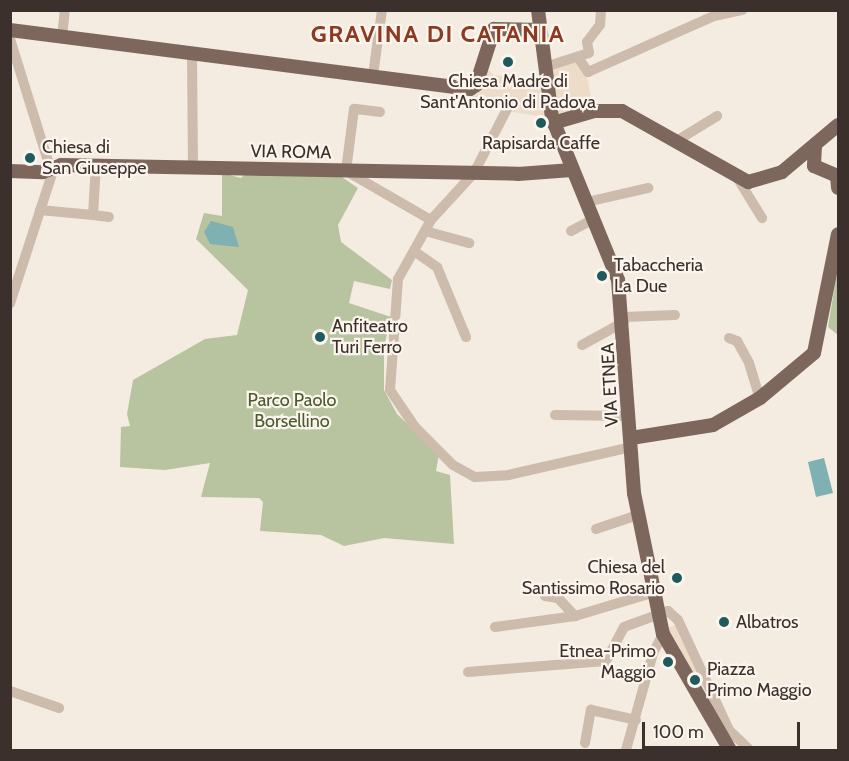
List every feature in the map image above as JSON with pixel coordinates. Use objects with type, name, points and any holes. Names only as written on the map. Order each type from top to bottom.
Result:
[{"type":"main road","name":"VIA ETNEA","points":[[538,10],[553,123],[595,218],[624,319],[629,416],[638,515],[663,634],[730,750]]},
{"type":"main road","points":[[10,30],[470,89],[477,85],[494,29],[540,30]]},
{"type":"main road","points":[[553,123],[594,111],[622,111],[678,140],[738,179],[758,182],[782,172],[838,125]]},
{"type":"main road","points":[[815,146],[812,161],[818,169]]},
{"type":"main road","name":"VIA ROMA","points":[[10,171],[96,165],[346,171],[361,176],[572,170]]},
{"type":"main road","points":[[782,172],[818,169],[837,176],[838,188]]},
{"type":"main road","points":[[631,443],[692,432],[760,398],[814,353],[838,234]]},
{"type":"street","points":[[62,37],[65,10]]},
{"type":"street","points":[[373,75],[381,10]]},
{"type":"street","points":[[545,67],[579,59],[589,53],[601,10]]},
{"type":"street","points":[[579,59],[588,72],[714,16],[742,10]]},
{"type":"street","points":[[10,39],[52,169],[40,210],[16,273],[10,303]]},
{"type":"street","points":[[192,54],[193,167]]},
{"type":"street","points":[[346,171],[354,109],[380,112]]},
{"type":"street","points":[[507,109],[474,173],[428,225],[397,286],[390,390],[401,412],[453,465],[475,477],[508,475],[631,443]]},
{"type":"street","points":[[678,140],[717,116]]},
{"type":"street","points":[[93,215],[96,165]]},
{"type":"street","points":[[361,176],[428,225],[469,243]]},
{"type":"street","points":[[738,179],[762,218]]},
{"type":"street","points":[[587,202],[648,188]]},
{"type":"street","points":[[40,210],[109,217]]},
{"type":"street","points":[[571,231],[595,218]]},
{"type":"street","points":[[414,251],[437,267],[466,337]]},
{"type":"street","points":[[582,345],[624,319],[675,315]]},
{"type":"street","points":[[729,338],[737,341],[749,363],[760,398]]},
{"type":"street","points":[[555,415],[629,416]]},
{"type":"street","points":[[596,529],[638,515]]},
{"type":"street","points":[[495,627],[575,616],[655,592]]},
{"type":"street","points":[[545,596],[558,598],[575,616]]},
{"type":"street","points":[[468,672],[606,661],[624,627],[659,611],[678,620],[729,730],[750,750]]},
{"type":"street","points":[[626,750],[653,653],[663,634]]},
{"type":"street","points":[[10,691],[58,708]]},
{"type":"street","points":[[585,742],[591,710],[636,720]]},
{"type":"green space","name":"Parco Paolo Borsellino","points":[[222,173],[241,178],[246,173],[339,175],[358,188],[338,225],[341,242],[392,280],[390,289],[354,281],[349,303],[391,317],[384,347],[384,390],[397,414],[439,454],[436,471],[450,475],[454,544],[384,538],[344,546],[321,535],[260,531],[263,502],[259,498],[201,497],[210,463],[165,470],[120,467],[121,427],[130,426],[127,414],[133,380],[205,339],[237,335],[248,290],[196,239],[204,213],[222,216]]},
{"type":"green space","points":[[838,267],[838,335],[828,327]]},
{"type":"shaded area","points":[[583,58],[593,106],[551,118],[468,105],[470,89],[486,68],[494,75],[546,80],[545,67]]},
{"type":"shaded area","points":[[678,624],[721,720],[663,630]]},
{"type":"water","points":[[211,221],[233,227],[239,247],[210,244],[204,232]]},
{"type":"water","points":[[824,458],[833,493],[816,497],[808,462]]},
{"type":"place","name":"Chiesa Madre di Sant'Antonio di Padova","points":[[508,62]]},
{"type":"place","name":"Rapisarda Caffe","points":[[541,123]]},
{"type":"place","name":"Chiesa di San Giuseppe","points":[[30,158]]},
{"type":"place","name":"Tabaccheria La Due","points":[[602,276]]},
{"type":"place","name":"Anfiteatro Turi Ferro","points":[[320,337]]},
{"type":"place","name":"Chiesa del Santissimo Rosario","points":[[677,578]]},
{"type":"place","name":"Albatros","points":[[724,622]]},
{"type":"place","name":"Etnea-Primo Maggio","points":[[668,662]]},
{"type":"place","name":"Piazza Primo Maggio","points":[[695,680]]},
{"type":"district","name":"GRAVINA DI CATANIA","points":[[438,34]]}]
